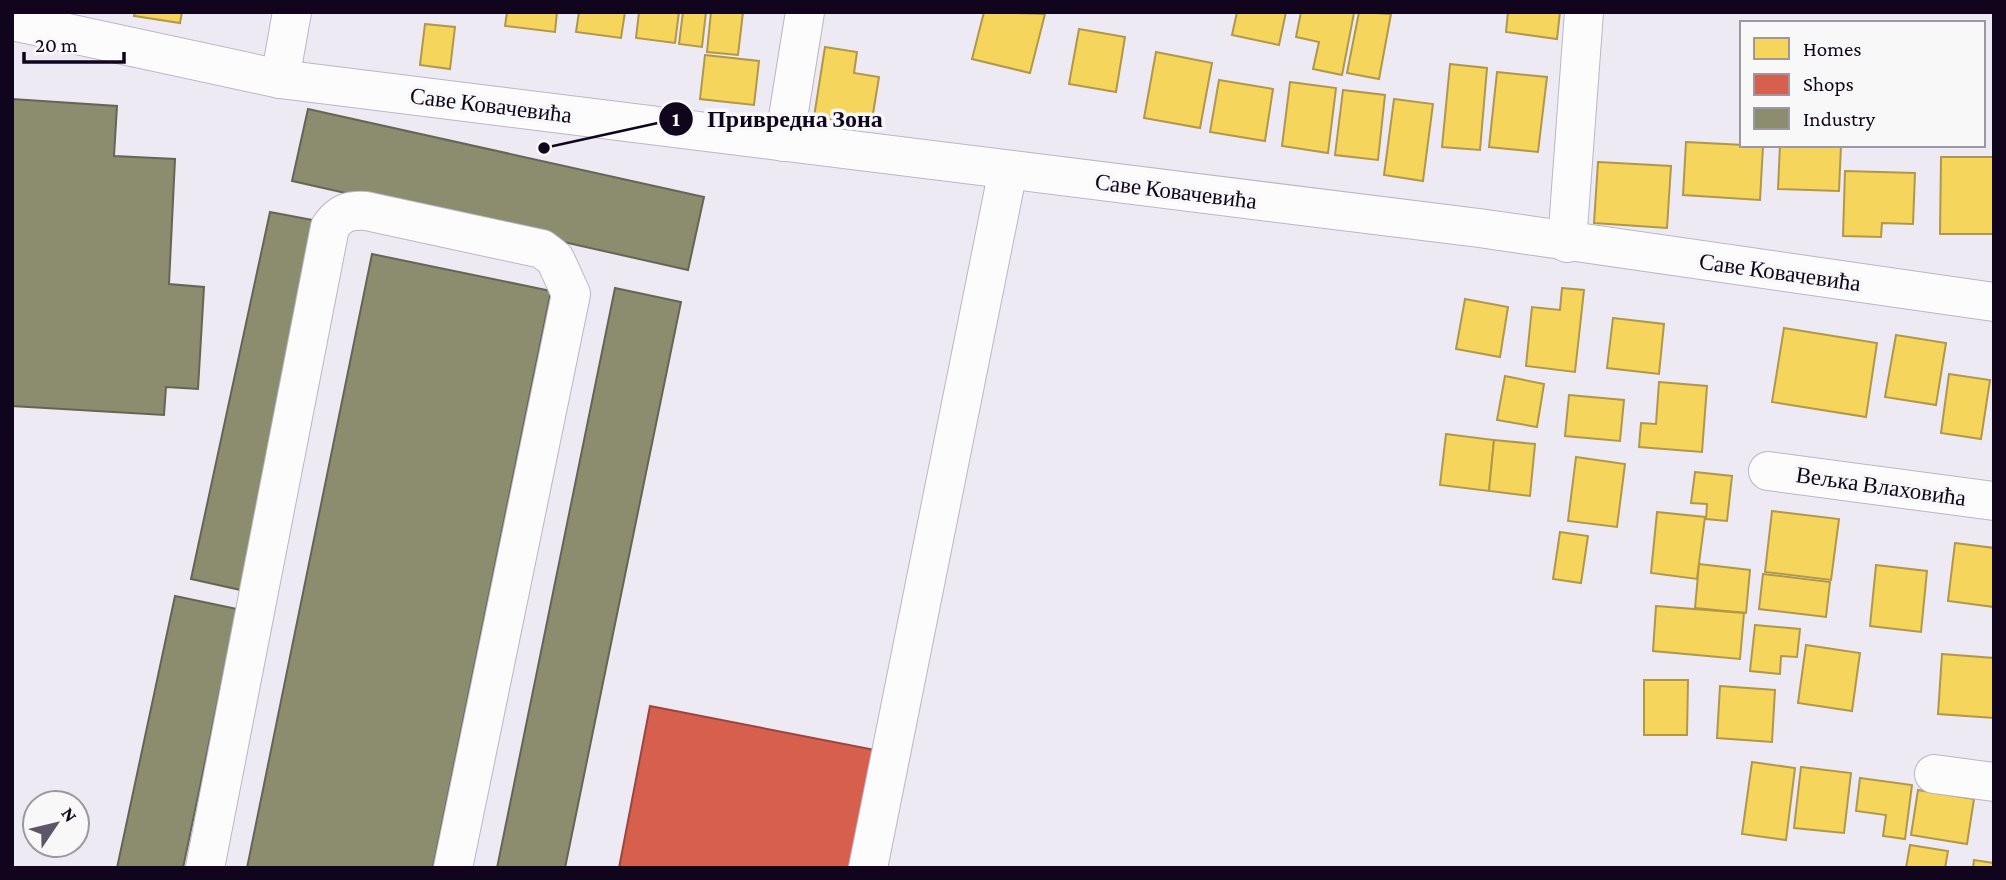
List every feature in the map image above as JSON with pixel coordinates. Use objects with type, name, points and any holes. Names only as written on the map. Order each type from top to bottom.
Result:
[{"type":"street","points":[[280,79],[292,12]]},
{"type":"street","points":[[784,142],[805,12]]},
{"type":"street","points":[[1567,243],[1584,12]]},
{"type":"street","name":"Саве Ковачевића","points":[[12,21],[280,79],[1479,228],[1567,243],[1994,302]]},
{"type":"street","points":[[868,868],[1008,170]]},
{"type":"street","points":[[205,868],[330,227],[338,216],[350,210],[366,211],[542,249],[555,259],[571,293],[453,868]]},
{"type":"street","name":"Вељка Влаховића","points":[[1768,471],[1994,501]]},
{"type":"street","points":[[1934,774],[1994,782]]},
{"type":"building: Homes","points":[[135,12],[182,12],[180,23],[134,16]]},
{"type":"building: Homes","points":[[507,12],[557,12],[555,32],[505,26]]},
{"type":"building: Homes","points":[[579,12],[625,12],[621,38],[576,32]]},
{"type":"building: Homes","points":[[639,12],[679,12],[675,43],[636,38]]},
{"type":"building: Homes","points":[[683,12],[706,12],[702,47],[679,44]]},
{"type":"building: Homes","points":[[711,12],[743,12],[738,55],[707,52]]},
{"type":"building: Homes","points":[[984,12],[1045,14],[1030,73],[972,59]]},
{"type":"building: Homes","points":[[1237,12],[1286,12],[1279,45],[1232,35]]},
{"type":"building: Homes","points":[[1301,12],[1354,13],[1342,75],[1313,69],[1319,42],[1296,37]]},
{"type":"building: Homes","points":[[1359,12],[1391,14],[1379,79],[1347,73]]},
{"type":"building: Homes","points":[[1508,12],[1560,12],[1557,39],[1506,32]]},
{"type":"building: Homes","points":[[425,24],[455,27],[450,69],[420,65]]},
{"type":"building: Homes","points":[[1079,29],[1125,37],[1116,92],[1069,84]]},
{"type":"building: Homes","points":[[825,47],[857,52],[854,73],[879,77],[871,126],[814,117]]},
{"type":"building: Homes","points":[[1156,52],[1212,63],[1200,128],[1144,118]]},
{"type":"building: Homes","points":[[705,55],[759,61],[754,105],[700,99]]},
{"type":"building: Homes","points":[[1450,64],[1487,68],[1480,150],[1442,147]]},
{"type":"building: Homes","points":[[1497,72],[1547,77],[1538,152],[1489,147]]},
{"type":"building: Homes","points":[[1219,80],[1273,89],[1265,141],[1210,132]]},
{"type":"building: Homes","points":[[1290,82],[1336,88],[1328,153],[1282,146]]},
{"type":"building: Homes","points":[[1343,90],[1385,95],[1378,160],[1335,155]]},
{"type":"building: Homes","points":[[1394,99],[1433,104],[1423,181],[1384,175]]},
{"type":"building: Homes","points":[[1686,142],[1763,147],[1760,200],[1683,195]]},
{"type":"building: Homes","points":[[1780,147],[1841,147],[1839,191],[1778,189]]},
{"type":"building: Homes","points":[[1941,157],[1994,157],[1994,234],[1940,234]]},
{"type":"building: Homes","points":[[1598,162],[1671,166],[1667,228],[1594,223]]},
{"type":"building: Homes","points":[[1845,171],[1915,173],[1913,224],[1882,223],[1881,237],[1843,236]]},
{"type":"building: Homes","points":[[1562,288],[1584,290],[1575,372],[1526,366],[1532,307],[1560,310]]},
{"type":"building: Homes","points":[[1465,299],[1508,307],[1500,357],[1456,349]]},
{"type":"building: Homes","points":[[1613,318],[1664,324],[1659,374],[1607,368]]},
{"type":"building: Homes","points":[[1784,328],[1877,343],[1866,417],[1772,402]]},
{"type":"building: Homes","points":[[1896,335],[1946,343],[1936,405],[1885,397]]},
{"type":"building: Homes","points":[[1949,374],[1990,380],[1981,439],[1941,433]]},
{"type":"building: Homes","points":[[1505,376],[1544,384],[1537,427],[1497,420]]},
{"type":"building: Homes","points":[[1659,382],[1707,386],[1702,452],[1639,447],[1641,423],[1656,424]]},
{"type":"building: Homes","points":[[1569,395],[1624,400],[1620,441],[1565,436]]},
{"type":"building: Homes","points":[[1446,434],[1494,440],[1489,491],[1440,485]]},
{"type":"building: Homes","points":[[1494,440],[1535,444],[1530,496],[1489,491]]},
{"type":"building: Homes","points":[[1576,457],[1625,464],[1617,527],[1568,521]]},
{"type":"building: Homes","points":[[1695,472],[1732,476],[1727,521],[1706,519],[1707,504],[1691,503]]},
{"type":"building: Homes","points":[[1772,511],[1839,519],[1831,580],[1765,572]]},
{"type":"building: Homes","points":[[1657,512],[1705,517],[1697,579],[1651,573]]},
{"type":"building: Homes","points":[[1560,532],[1588,536],[1581,583],[1553,579]]},
{"type":"building: Homes","points":[[1955,543],[1994,548],[1994,607],[1948,601]]},
{"type":"building: Homes","points":[[1699,564],[1750,570],[1746,613],[1695,608]]},
{"type":"building: Homes","points":[[1876,565],[1927,571],[1921,632],[1870,626]]},
{"type":"building: Homes","points":[[1763,574],[1830,582],[1826,617],[1759,609]]},
{"type":"building: Homes","points":[[1656,606],[1744,613],[1740,659],[1653,651]]},
{"type":"building: Homes","points":[[1755,625],[1800,629],[1797,657],[1781,656],[1780,674],[1750,671]]},
{"type":"building: Homes","points":[[1806,645],[1860,653],[1852,711],[1798,703]]},
{"type":"building: Homes","points":[[1942,654],[1994,658],[1994,718],[1938,714]]},
{"type":"building: Homes","points":[[1644,680],[1688,680],[1687,735],[1644,735]]},
{"type":"building: Homes","points":[[1720,686],[1775,690],[1772,742],[1717,738]]},
{"type":"building: Homes","points":[[1752,762],[1795,768],[1786,840],[1742,834]]},
{"type":"building: Homes","points":[[1801,767],[1851,773],[1844,833],[1794,828]]},
{"type":"building: Homes","points":[[1860,778],[1912,785],[1905,839],[1883,836],[1886,815],[1856,811]]},
{"type":"building: Homes","points":[[1918,790],[1974,799],[1967,844],[1911,835]]},
{"type":"building: Homes","points":[[1910,845],[1948,851],[1945,868],[1906,868]]},
{"type":"building: Homes","points":[[1974,860],[1994,863],[1994,868],[1973,868]]},
{"type":"building: Shops","points":[[650,706],[875,750],[852,868],[619,868]]},
{"type":"building: Industry","points":[[12,99],[117,106],[114,156],[175,159],[169,284],[204,287],[198,389],[166,387],[164,415],[12,406]]},
{"type":"building: Industry","points":[[308,109],[704,197],[688,270],[292,181]]},
{"type":"building: Industry","points":[[270,212],[318,221],[245,591],[191,579]]},
{"type":"building: Industry","points":[[372,254],[551,291],[433,868],[247,868]]},
{"type":"building: Industry","points":[[615,288],[681,302],[565,868],[497,868]]},
{"type":"building: Industry","points":[[175,596],[237,609],[183,868],[117,868]]},
{"type":"place","name":"Привредна Зона","points":[[544,148]]}]
